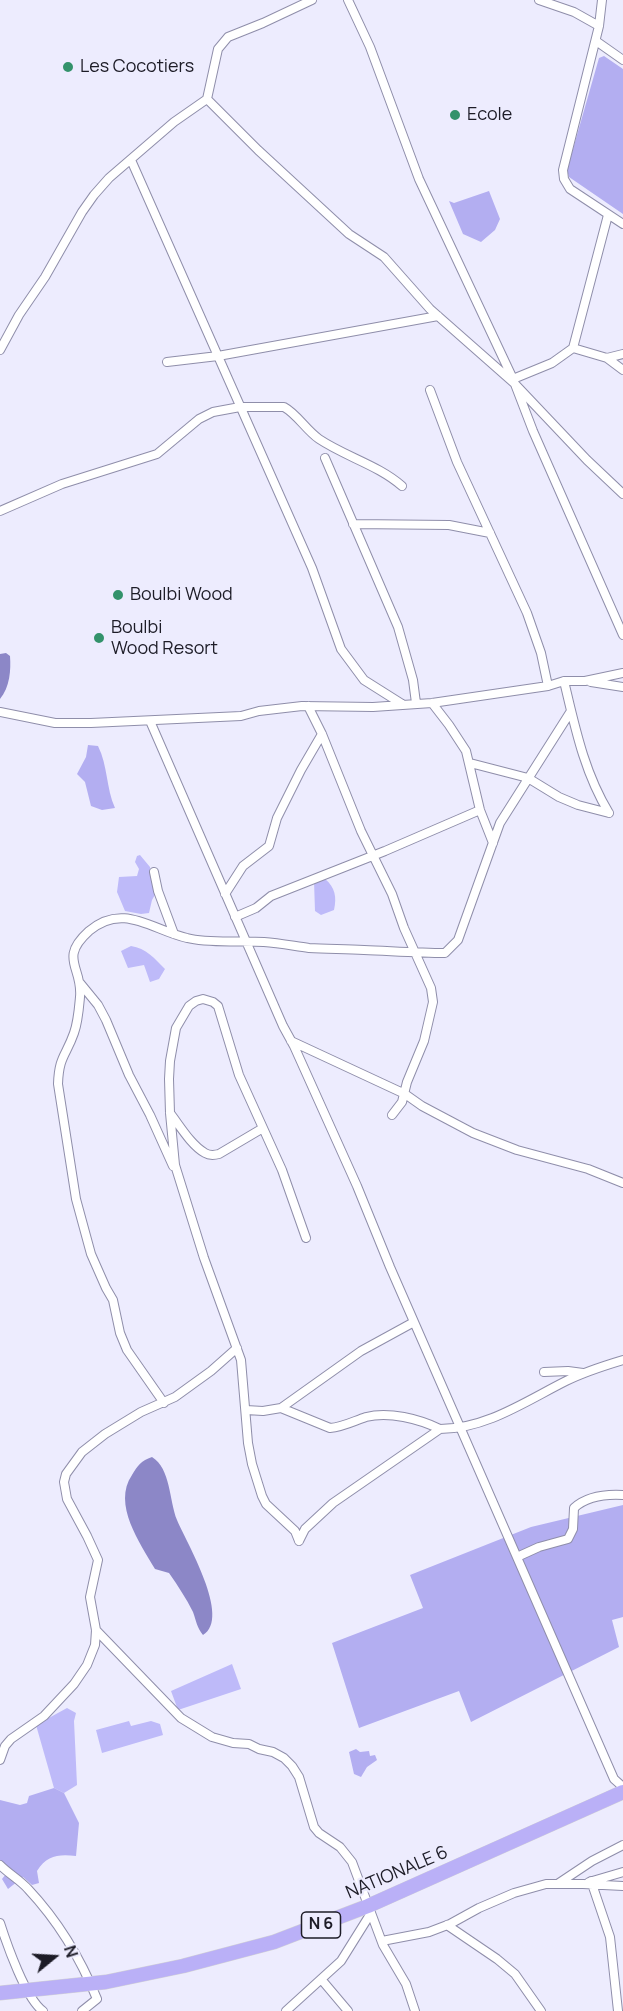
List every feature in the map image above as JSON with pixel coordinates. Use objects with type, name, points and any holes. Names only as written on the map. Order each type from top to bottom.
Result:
[{"type":"main road","name":"NATIONALE 6","points":[[0,1993],[91,1984],[183,1966],[245,1951],[295,1935],[369,1910],[623,1792]]},
{"type":"street","points":[[0,350],[82,212],[109,178],[174,122],[207,99],[211,90],[218,49],[228,36],[263,23],[312,0]]},
{"type":"street","points":[[539,0],[574,12],[599,26]]},
{"type":"street","points":[[602,0],[596,41],[563,170],[564,179],[570,189],[623,225]]},
{"type":"street","points":[[350,1],[370,47],[419,179],[514,381],[623,635]]},
{"type":"street","points":[[596,41],[623,60]]},
{"type":"street","points":[[207,99],[258,150],[349,234],[384,257],[438,316],[514,381],[587,460],[623,494]]},
{"type":"street","points":[[131,160],[312,568],[341,649],[364,680],[402,704]]},
{"type":"street","points":[[514,381],[552,363],[573,348],[608,215]]},
{"type":"street","points":[[167,362],[218,356],[438,316]]},
{"type":"street","points":[[573,348],[607,358],[623,370]]},
{"type":"street","points":[[607,358],[623,354]]},
{"type":"street","points":[[430,390],[458,462],[535,632],[548,686]]},
{"type":"street","points":[[0,511],[62,484],[157,454],[199,419],[213,412],[240,407],[284,407],[316,437],[384,473],[402,486]]},
{"type":"street","points":[[325,458],[398,627],[414,680],[416,703]]},
{"type":"street","points":[[353,524],[449,525],[490,533]]},
{"type":"street","points":[[616,619],[623,610]]},
{"type":"street","points":[[585,681],[623,673]]},
{"type":"street","points":[[470,764],[528,778],[558,797],[609,813],[593,784],[585,763],[564,681]]},
{"type":"street","points":[[0,712],[55,723],[150,721],[242,716],[259,711],[308,706],[373,707],[416,703],[432,704],[548,686],[564,681],[585,681],[623,687]]},
{"type":"street","points":[[432,704],[459,739],[470,764],[480,810],[493,843]]},
{"type":"street","points":[[308,706],[431,988],[433,1002],[424,1041],[407,1082],[402,1102],[392,1115]]},
{"type":"street","points":[[440,1429],[333,1503],[305,1529],[299,1541],[295,1531],[266,1504],[252,1464],[243,1369],[204,1258],[191,1212],[178,1176],[129,1075],[106,1020],[98,1005],[80,982],[74,966],[73,951],[96,926],[111,919],[132,918],[196,940],[246,941],[309,948],[416,954],[445,953],[458,940],[505,813],[571,711]]},
{"type":"street","points":[[150,721],[283,1026],[357,1186],[614,1779],[623,1787]]},
{"type":"street","points":[[225,894],[243,866],[268,846],[278,818],[322,734]]},
{"type":"street","points":[[235,917],[256,908],[271,896],[374,856],[480,810]]},
{"type":"street","points":[[154,872],[158,891],[174,934]]},
{"type":"street","points":[[80,982],[75,1032],[58,1066],[58,1084],[76,1199],[91,1254],[116,1307],[120,1333],[127,1350],[164,1403]]},
{"type":"street","points":[[178,1176],[170,1113],[170,1061],[176,1028],[189,1006],[203,999],[218,1006],[239,1075],[292,1196],[306,1239]]},
{"type":"street","points":[[291,1041],[405,1094],[422,1106],[472,1133],[517,1150],[588,1168],[623,1183]]},
{"type":"street","points":[[170,1113],[192,1141],[206,1154],[212,1155],[219,1154],[263,1128]]},
{"type":"street","points":[[246,1410],[263,1411],[281,1408],[361,1351],[414,1322]]},
{"type":"street","points":[[0,1760],[5,1746],[11,1739],[44,1716],[82,1674],[95,1645],[96,1630],[90,1597],[98,1560],[67,1499],[64,1482],[66,1474],[82,1452],[105,1434],[131,1416],[164,1403],[212,1371],[237,1348]]},
{"type":"street","points":[[281,1408],[330,1428],[384,1414],[425,1423],[440,1429],[460,1427],[497,1416],[584,1373],[622,1362]]},
{"type":"street","points":[[544,1372],[584,1373]]},
{"type":"street","points":[[517,1557],[538,1547],[568,1539],[573,1529],[574,1508],[583,1500],[609,1494],[623,1495]]},
{"type":"street","points":[[96,1630],[181,1719],[212,1737],[233,1743],[245,1743],[273,1752],[292,1766],[298,1777],[314,1827],[348,1854],[382,1941],[406,1984],[415,2011]]},
{"type":"street","points":[[558,1884],[592,1861],[623,1845]]},
{"type":"street","points":[[0,1865],[26,1886],[61,1928],[97,1999],[82,2011]]},
{"type":"street","points":[[589,1883],[623,1872]]},
{"type":"street","points":[[382,1941],[429,1932],[514,1893],[546,1884],[589,1883],[623,1886]]},
{"type":"street","points":[[589,1883],[610,1937],[618,2011]]},
{"type":"street","points":[[286,2011],[347,1953],[369,1910]]},
{"type":"street","points":[[0,1923],[34,2003],[43,2011]]},
{"type":"street","points":[[447,1925],[498,1959],[515,1974],[541,2011]]},
{"type":"street","points":[[321,1979],[348,2011]]},
{"type":"shaded area","points":[[604,56],[623,69],[623,214],[569,177],[567,170],[599,58]]},
{"type":"shaded area","points":[[489,191],[500,219],[495,230],[481,242],[463,234],[449,201],[454,203]]},
{"type":"shaded area","points":[[6,653],[10,656],[10,673],[8,684],[0,699],[0,654]]},
{"type":"shaded area","points":[[88,745],[98,746],[104,761],[115,808],[102,810],[91,806],[85,782],[77,774],[86,757]]},
{"type":"shaded area","points":[[140,855],[150,867],[156,893],[149,913],[141,914],[125,911],[117,892],[119,877],[137,876],[139,869],[135,862],[137,856]]},
{"type":"shaded area","points":[[325,879],[333,889],[335,905],[334,910],[321,915],[315,911],[314,881]]},
{"type":"shaded area","points":[[131,946],[146,952],[165,969],[159,979],[150,982],[144,965],[128,968],[121,951]]},
{"type":"shaded area","points":[[152,1457],[163,1469],[174,1512],[210,1597],[211,1626],[203,1635],[182,1592],[169,1573],[155,1569],[130,1523],[125,1498],[127,1486],[138,1466]]},
{"type":"shaded area","points":[[623,1505],[623,1617],[612,1620],[619,1647],[471,1722],[459,1691],[359,1728],[332,1643],[423,1608],[410,1575],[531,1527]]},
{"type":"shaded area","points":[[232,1664],[241,1689],[178,1710],[171,1691]]},
{"type":"shaded area","points":[[67,1708],[76,1713],[74,1721],[77,1785],[64,1793],[54,1788],[36,1725]]},
{"type":"shaded area","points":[[129,1721],[131,1726],[151,1721],[160,1724],[163,1735],[102,1753],[96,1730]]},
{"type":"shaded area","points":[[356,1749],[360,1752],[369,1751],[370,1756],[375,1755],[377,1760],[367,1767],[361,1777],[354,1774],[349,1752]]},
{"type":"shaded area","points":[[54,1788],[64,1793],[79,1823],[76,1856],[64,1855],[49,1859],[37,1871],[39,1883],[32,1885],[23,1877],[8,1889],[2,1879],[6,1874],[0,1866],[0,1800],[20,1805],[27,1803],[29,1796]]},
{"type":"place","name":"Les Cocotiers","points":[[68,67]]},
{"type":"place","name":"Ecole","points":[[455,115]]},
{"type":"place","name":"Boulbi Wood","points":[[118,595]]},
{"type":"place","name":"Boulbi Wood Resort","points":[[99,638]]}]
